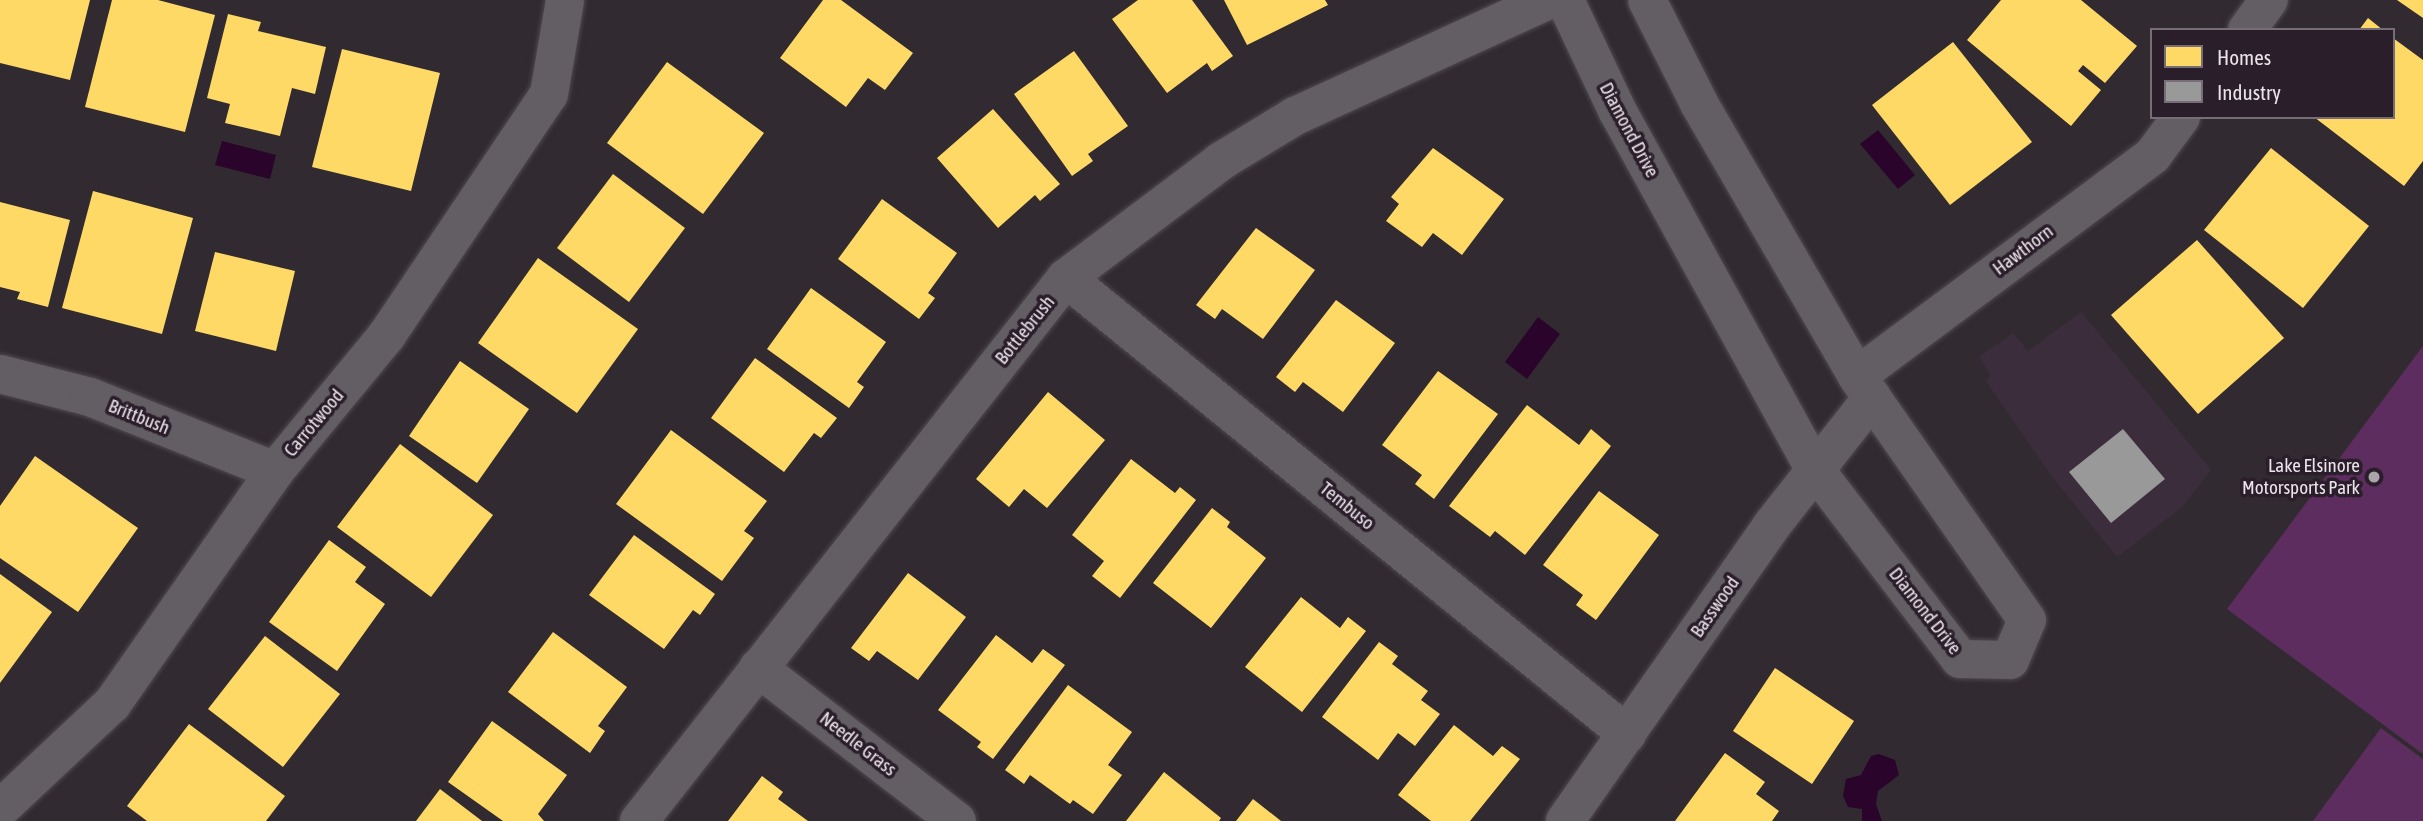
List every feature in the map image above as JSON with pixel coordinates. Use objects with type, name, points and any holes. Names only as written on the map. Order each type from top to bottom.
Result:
[{"type":"street","name":"Carrotwood","points":[[0,809],[112,704],[275,471],[387,335],[549,94],[565,0]]},
{"type":"street","name":"Bottlebrush","points":[[639,821],[1066,278],[1221,161],[1295,116],[1548,0]]},
{"type":"street","name":"Diamond Drive","points":[[1565,0],[1617,110],[1814,468],[1961,659],[2010,660],[2027,620],[1865,387],[1699,103],[1647,0]]},
{"type":"street","points":[[2248,28],[2269,0]]},
{"type":"street","name":"Hawthorn","points":[[1865,387],[2153,155],[2180,119]]},
{"type":"street","name":"Tembuso","points":[[1066,278],[1627,734]]},
{"type":"street","name":"Brittbush","points":[[0,374],[90,397],[275,471]]},
{"type":"street","name":"Basswood","points":[[1565,821],[1814,468],[1865,387]]},
{"type":"street","name":"Needle Grass","points":[[758,668],[957,821]]},
{"type":"shaded area","points":[[1878,130],[1915,175],[1898,189],[1860,144]]},
{"type":"shaded area","points":[[222,141],[276,155],[270,179],[215,165]]},
{"type":"shaded area","points":[[2081,312],[2211,470],[2182,507],[2117,557],[2050,474],[1986,381],[1991,376],[1979,357],[2013,333],[2028,351]]},
{"type":"shaded area","points":[[1538,317],[1560,334],[1527,379],[1505,362]]},
{"type":"shaded area","name":"Lake Elsinore Motorsports Park","points":[[2423,346],[2423,754],[2227,609]]},
{"type":"shaded area","points":[[2381,728],[2423,759],[2423,821],[2313,821]]},
{"type":"shaded area","points":[[1879,754],[1895,760],[1899,775],[1878,791],[1876,804],[1882,821],[1862,821],[1862,809],[1848,807],[1843,796],[1846,779],[1861,775],[1871,756]]},
{"type":"building: Homes","points":[[0,0],[90,0],[70,80],[0,63]]},
{"type":"building: Homes","points":[[112,0],[158,0],[215,15],[185,132],[85,107]]},
{"type":"building: Homes","points":[[823,0],[841,0],[913,53],[885,90],[868,78],[846,107],[780,58]]},
{"type":"building: Homes","points":[[1138,0],[1192,0],[1233,56],[1212,71],[1207,63],[1167,93],[1112,19]]},
{"type":"building: Homes","points":[[1224,0],[1325,0],[1328,5],[1247,45]]},
{"type":"building: Homes","points":[[2001,0],[2081,0],[2137,46],[2105,83],[2083,65],[2078,71],[2101,90],[2071,126],[1967,40]]},
{"type":"building: Homes","points":[[2397,0],[2423,0],[2423,18]]},
{"type":"building: Homes","points":[[228,14],[261,22],[258,31],[326,47],[315,94],[292,88],[280,136],[225,123],[230,104],[207,98]]},
{"type":"building: Homes","points":[[2368,18],[2380,28],[2360,28]]},
{"type":"building: Homes","points":[[2395,39],[2423,60],[2423,161],[2404,186],[2317,119],[2395,119]]},
{"type":"building: Homes","points":[[1953,42],[2032,142],[1950,205],[1872,105]]},
{"type":"building: Homes","points":[[342,49],[440,73],[411,191],[312,167]]},
{"type":"building: Homes","points":[[1074,51],[1128,126],[1088,154],[1093,161],[1072,176],[1014,94]]},
{"type":"building: Homes","points":[[667,62],[764,133],[703,214],[607,143]]},
{"type":"building: Homes","points":[[993,109],[1060,184],[1040,201],[1035,195],[998,228],[937,158]]},
{"type":"building: Homes","points":[[1433,148],[1504,199],[1462,255],[1433,233],[1422,247],[1386,221],[1399,204],[1391,197]]},
{"type":"building: Homes","points":[[2271,148],[2369,226],[2303,308],[2204,230]]},
{"type":"building: Homes","points":[[613,174],[685,228],[629,302],[557,248]]},
{"type":"building: Homes","points":[[93,191],[193,218],[162,334],[62,308]]},
{"type":"building: Homes","points":[[882,199],[957,253],[928,293],[935,298],[919,319],[838,259]]},
{"type":"building: Homes","points":[[0,202],[70,220],[48,307],[17,299],[20,292],[0,287]]},
{"type":"building: Homes","points":[[1256,228],[1315,270],[1263,339],[1222,309],[1215,319],[1196,305]]},
{"type":"building: Homes","points":[[2197,240],[2284,338],[2198,414],[2111,315]]},
{"type":"building: Homes","points":[[215,252],[295,271],[276,351],[195,331]]},
{"type":"building: Homes","points":[[538,258],[638,329],[577,413],[478,343]]},
{"type":"building: Homes","points":[[811,288],[886,342],[857,382],[864,387],[849,408],[767,349]]},
{"type":"building: Homes","points":[[1336,300],[1395,343],[1343,412],[1303,382],[1295,392],[1276,377]]},
{"type":"building: Homes","points":[[755,358],[837,418],[821,438],[814,433],[784,472],[711,418]]},
{"type":"building: Homes","points":[[460,361],[529,409],[477,483],[409,436]]},
{"type":"building: Homes","points":[[1438,371],[1498,414],[1434,499],[1415,484],[1422,475],[1382,445]]},
{"type":"building: Homes","points":[[1048,392],[1105,440],[1047,508],[1024,489],[1009,507],[976,479]]},
{"type":"building: Homes","points":[[1527,405],[1579,445],[1591,429],[1611,446],[1525,555],[1495,531],[1490,537],[1449,506]]},
{"type":"building: Homes","points":[[671,430],[767,501],[744,531],[754,538],[722,581],[616,504]]},
{"type":"building: Homes","points":[[400,444],[493,515],[431,597],[337,527]]},
{"type":"building: Homes","points":[[35,456],[138,528],[78,612],[0,558],[0,506]]},
{"type":"building: Homes","points":[[1131,459],[1175,493],[1180,487],[1196,500],[1120,598],[1092,576],[1104,561],[1072,535]]},
{"type":"building: Homes","points":[[1599,491],[1659,535],[1596,620],[1576,605],[1583,595],[1543,565]]},
{"type":"building: Homes","points":[[1212,508],[1230,522],[1227,527],[1266,558],[1211,628],[1153,583]]},
{"type":"building: Homes","points":[[634,535],[715,594],[700,615],[693,610],[664,649],[589,595]]},
{"type":"building: Homes","points":[[329,540],[366,567],[355,582],[385,604],[337,671],[269,622]]},
{"type":"building: Homes","points":[[908,573],[966,617],[918,680],[877,651],[869,661],[851,648]]},
{"type":"building: Homes","points":[[0,574],[52,612],[0,683]]},
{"type":"building: Homes","points":[[1301,597],[1340,628],[1348,617],[1366,631],[1302,712],[1245,667]]},
{"type":"building: Homes","points":[[553,632],[627,687],[598,726],[605,731],[590,753],[508,692]]},
{"type":"building: Homes","points":[[996,635],[1032,663],[1043,649],[1065,665],[993,759],[977,747],[981,742],[938,710]]},
{"type":"building: Homes","points":[[265,636],[340,694],[283,767],[208,709]]},
{"type":"building: Homes","points":[[1379,642],[1398,656],[1392,664],[1428,691],[1421,700],[1440,714],[1415,746],[1398,733],[1378,760],[1322,717]]},
{"type":"building: Homes","points":[[1775,668],[1854,721],[1812,784],[1733,731]]},
{"type":"building: Homes","points":[[1068,685],[1132,732],[1108,765],[1122,775],[1093,814],[1073,800],[1070,804],[1030,775],[1024,784],[1005,770]]},
{"type":"building: Homes","points":[[492,721],[567,775],[538,814],[544,821],[503,821],[448,782]]},
{"type":"building: Homes","points":[[189,724],[285,796],[266,821],[147,821],[127,806]]},
{"type":"building: Homes","points":[[1454,725],[1493,756],[1502,746],[1520,759],[1470,821],[1431,821],[1398,795]]},
{"type":"building: Homes","points":[[1725,753],[1765,782],[1756,794],[1779,811],[1772,821],[1675,821]]},
{"type":"building: Homes","points":[[1164,772],[1221,818],[1219,821],[1126,821]]},
{"type":"building: Homes","points":[[762,776],[783,792],[778,799],[808,821],[728,821]]},
{"type":"building: Homes","points":[[440,789],[482,821],[416,821]]},
{"type":"building: Homes","points":[[1253,799],[1281,821],[1236,821]]},
{"type":"building: Industry","points":[[2123,429],[2165,479],[2111,523],[2069,472]]},
{"type":"place","name":"Lake Elsinore Motorsports Park","points":[[2374,477]]}]
